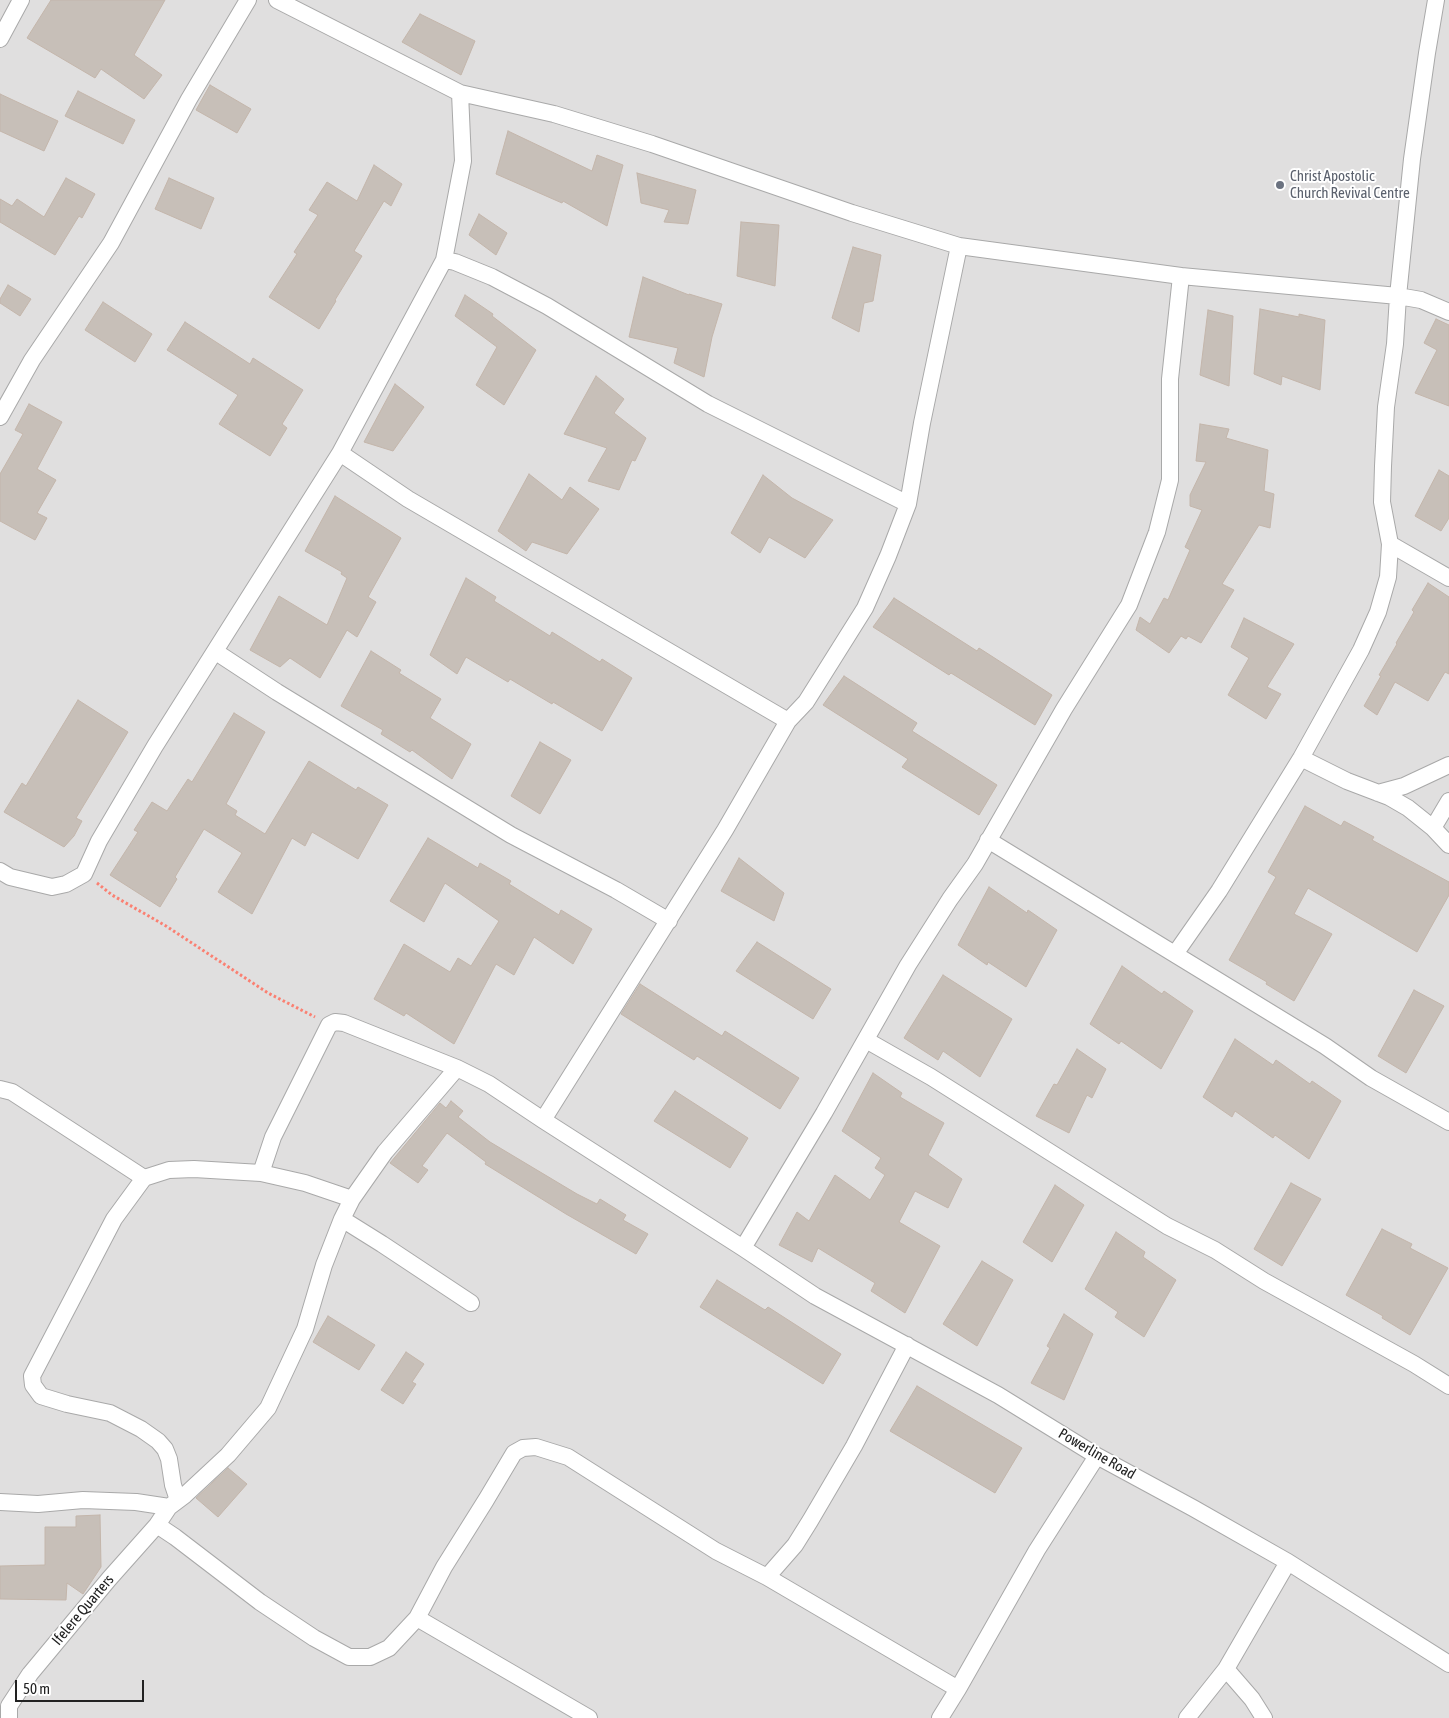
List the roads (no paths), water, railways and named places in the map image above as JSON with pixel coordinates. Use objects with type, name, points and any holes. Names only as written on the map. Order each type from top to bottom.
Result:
[{"type":"street","points":[[0,39],[21,0]]},
{"type":"street","points":[[0,417],[32,360],[111,244],[189,99],[248,0]]},
{"type":"street","points":[[277,0],[460,93],[554,114],[652,144],[852,213],[959,246],[1181,276],[1398,296],[1421,300],[1449,312]]},
{"type":"street","points":[[1174,954],[1219,891],[1301,758],[1361,650],[1378,612],[1388,577],[1390,544],[1382,502],[1386,407],[1412,159],[1436,0]]},
{"type":"street","points":[[0,871],[10,877],[52,888],[66,884],[84,874],[99,841],[128,790],[340,453],[444,260],[463,161],[460,93]]},
{"type":"street","points":[[543,1120],[725,830],[788,721],[806,702],[865,608],[908,504],[922,423],[959,246]]},
{"type":"street","points":[[444,260],[456,262],[492,276],[546,306],[708,404],[908,504]]},
{"type":"street","points":[[744,1248],[885,1009],[908,965],[988,840],[1064,709],[1129,605],[1157,532],[1170,480],[1170,379],[1181,276]]},
{"type":"street","points":[[340,453],[408,499],[788,721]]},
{"type":"street","points":[[1390,544],[1449,578]]},
{"type":"street","points":[[216,652],[277,692],[511,835],[616,890],[669,921]]},
{"type":"street","points":[[1301,758],[1408,808],[1449,844]]},
{"type":"street","points":[[1378,793],[1404,786],[1449,765]]},
{"type":"street","points":[[1433,828],[1449,801]]},
{"type":"street","points":[[988,840],[1070,892],[1325,1046],[1371,1078],[1449,1122]]},
{"type":"street","name":"Powerline Road","points":[[260,1173],[273,1137],[328,1025],[335,1022],[344,1023],[457,1068],[489,1084],[744,1248],[815,1296],[998,1395],[1097,1456],[1288,1562],[1449,1664]]},
{"type":"street","points":[[866,1040],[939,1082],[1168,1226],[1215,1250],[1272,1286],[1414,1364],[1449,1386]]},
{"type":"street","name":"Ifelere Quarters","points":[[6,1710],[30,1674],[109,1579],[157,1525],[173,1503],[228,1454],[268,1408],[305,1329],[324,1265],[342,1219],[352,1200],[386,1152],[457,1068]]},
{"type":"street","points":[[0,1089],[12,1092],[144,1178]]},
{"type":"street","points":[[0,1502],[38,1504],[83,1500],[173,1503],[174,1485],[169,1459],[165,1449],[158,1441],[141,1429],[110,1413],[67,1404],[41,1396],[36,1390],[32,1376],[114,1219],[144,1178],[169,1170],[216,1170],[260,1173],[305,1183],[352,1200]]},
{"type":"street","points":[[342,1219],[471,1304]]},
{"type":"street","points":[[767,1577],[795,1545],[810,1522],[854,1446],[907,1345]]},
{"type":"street","points":[[157,1525],[260,1602],[314,1638],[349,1656],[370,1657],[389,1648],[417,1618],[444,1567],[514,1452],[523,1448],[536,1447],[568,1457],[716,1551],[767,1577],[958,1689]]},
{"type":"street","points":[[940,1718],[1037,1550],[1097,1456]]},
{"type":"street","points":[[1187,1718],[1226,1669],[1288,1562]]},
{"type":"street","points":[[417,1618],[589,1718]]},
{"type":"street","points":[[1226,1669],[1252,1699],[1264,1718]]},
{"type":"place","name":"Christ Apostolic Church Revival Centre","points":[[1280,185]]}]
